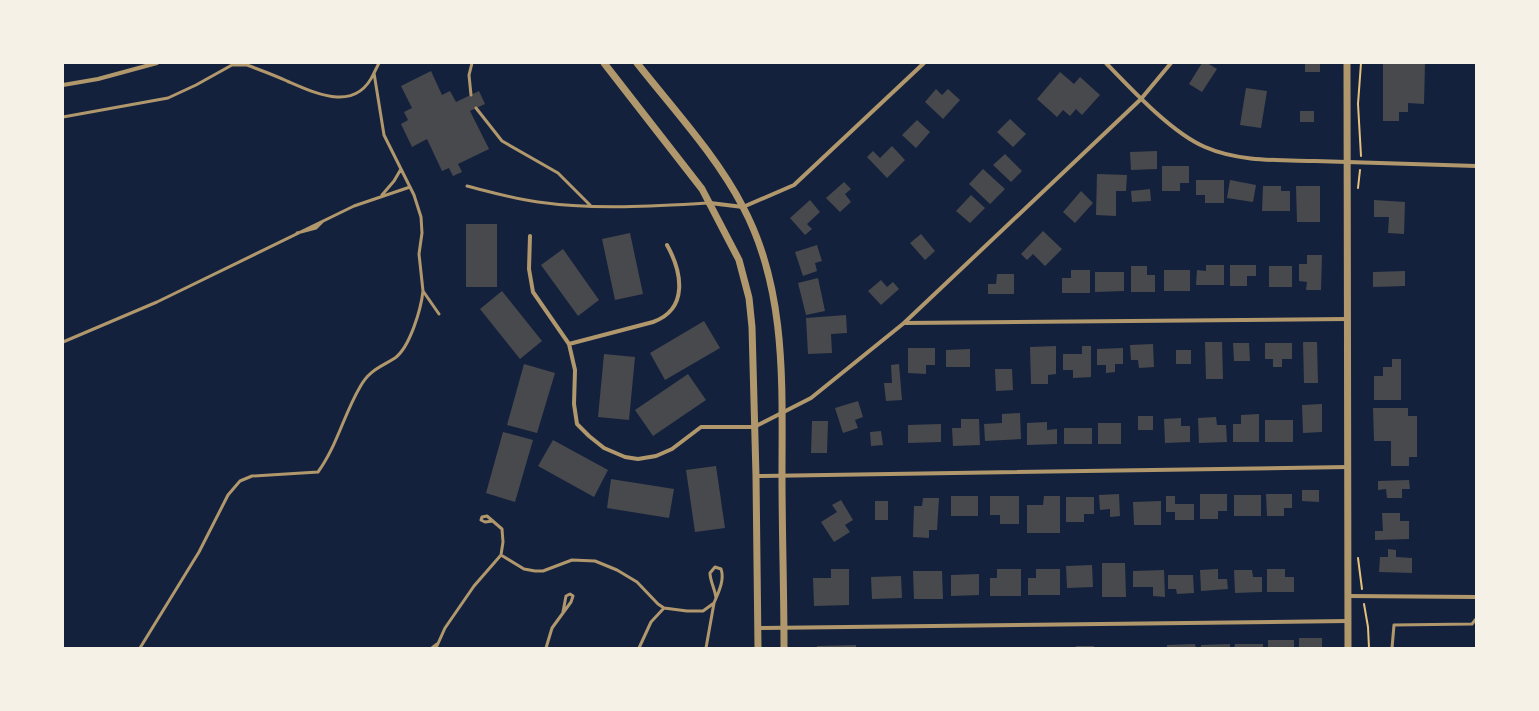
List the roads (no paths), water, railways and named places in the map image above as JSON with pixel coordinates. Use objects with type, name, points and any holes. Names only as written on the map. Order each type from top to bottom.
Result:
[{"type":"street","points":[[63,85],[98,79],[157,63]]},
{"type":"street","points":[[604,63],[676,155],[710,203],[739,260],[749,298],[752,327],[756,476],[758,648]]},
{"type":"street","points":[[638,63],[718,166],[744,207],[761,247],[772,286],[778,328],[782,412],[784,648]]},
{"type":"street","points":[[710,203],[744,207],[794,184],[924,63]]},
{"type":"street","points":[[1106,63],[1141,99],[1181,132],[1204,147],[1239,156],[1273,160],[1476,166]]},
{"type":"street","points":[[530,236],[529,270],[533,292],[569,344],[576,370],[574,404],[577,424],[604,448],[625,457],[638,459],[656,456],[672,449],[702,427],[754,427],[811,398],[904,323],[1141,99],[1171,63]]},
{"type":"street","points":[[1347,63],[1348,648]]},
{"type":"street","points":[[569,344],[653,322],[662,319],[672,311],[678,296],[680,281],[676,261],[667,245]]},
{"type":"street","points":[[904,323],[1347,319]]},
{"type":"street","points":[[756,476],[1348,467]]},
{"type":"street","points":[[1348,596],[1476,597]]},
{"type":"street","points":[[757,628],[1348,621]]},
{"type":"lane","points":[[63,118],[168,98],[232,65],[246,64],[309,90],[331,97],[344,97],[359,92],[369,84],[379,63]]},
{"type":"lane","points":[[471,95],[469,75],[472,63]]},
{"type":"lane","points":[[140,648],[199,552],[228,495],[236,485],[244,479],[252,476],[318,472],[360,386],[376,368],[394,358],[404,348],[416,321],[423,291],[419,254],[422,220],[419,206],[384,135],[374,73]]},
{"type":"lane","points":[[476,108],[502,141],[558,173],[590,205]]},
{"type":"lane","points":[[381,196],[394,181],[401,169]]},
{"type":"lane","points":[[467,186],[503,196],[539,202],[616,206],[710,203]]},
{"type":"lane","points":[[63,342],[157,302],[295,233],[354,206],[410,187]]},
{"type":"lane","points":[[423,291],[439,314]]},
{"type":"lane","points":[[436,648],[445,628],[474,586],[501,555],[503,534],[498,525],[493,522]]},
{"type":"lane","points":[[501,555],[524,569],[535,571],[543,571],[572,560],[595,561],[617,570],[637,582],[658,604],[664,608],[687,611],[703,611],[714,603]]},
{"type":"lane","points":[[706,648],[714,603],[716,598],[722,577],[721,569],[715,567],[710,573],[710,578],[714,586],[716,598]]},
{"type":"lane","points":[[546,648],[552,628],[572,599],[570,594],[566,596],[563,612]]},
{"type":"lane","points":[[639,648],[651,622],[664,608]]},
{"type":"lane","points":[[1392,648],[1394,625],[1452,626],[1472,624],[1476,619]]},
{"type":"lane","points":[[432,648],[438,642]]}]
